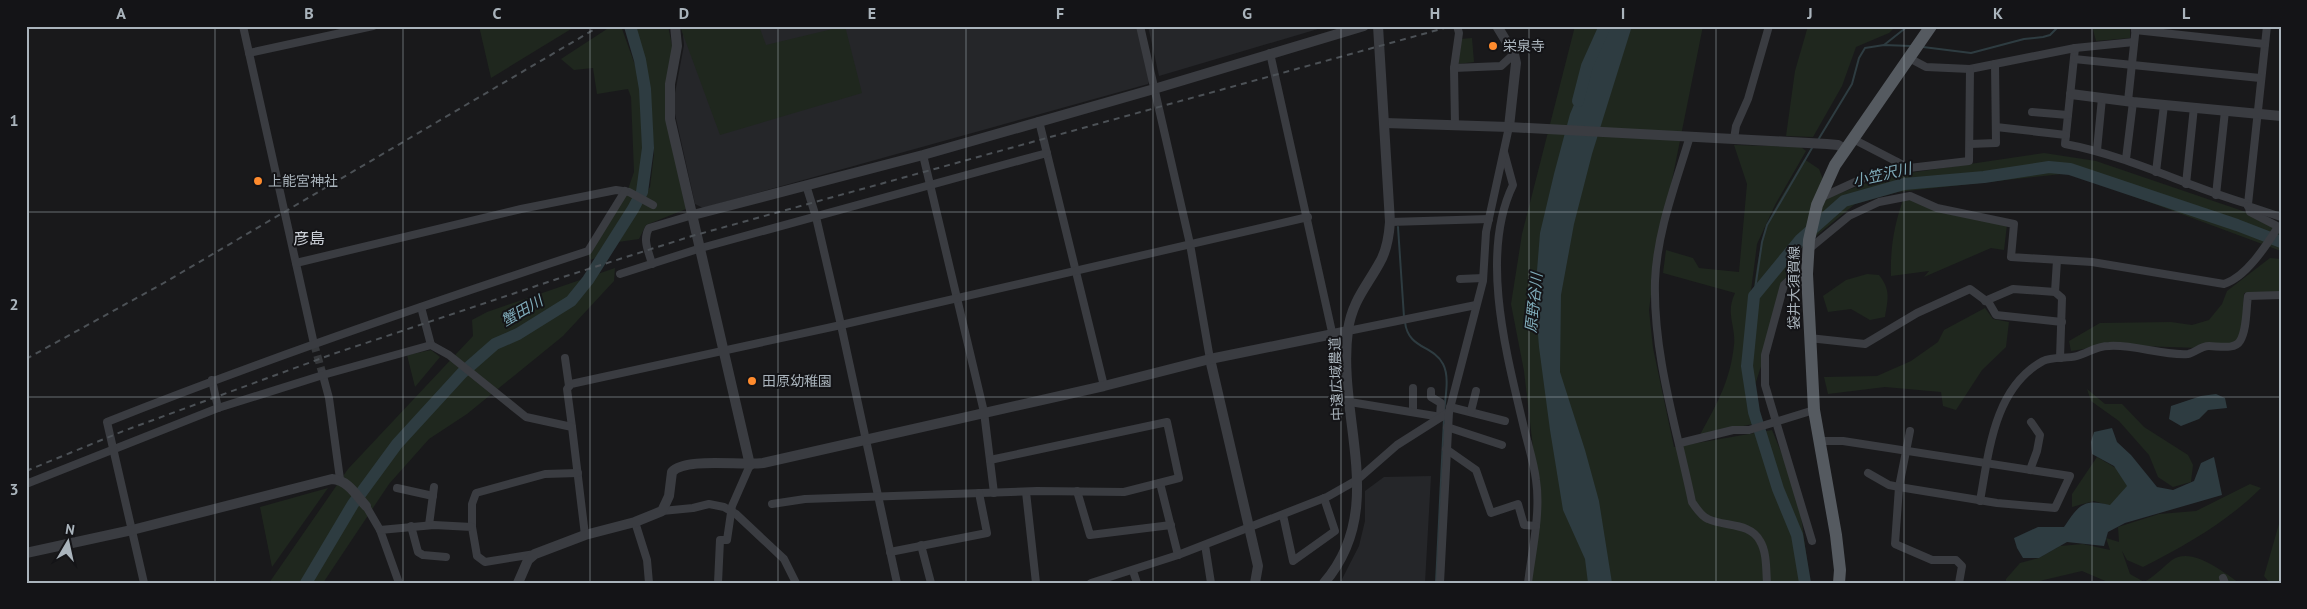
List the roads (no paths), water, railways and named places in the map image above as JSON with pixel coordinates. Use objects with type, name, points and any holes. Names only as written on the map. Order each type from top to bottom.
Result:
[{"type":"main road","name":"袋井大須賀線","points":[[1839,583],[1836,534],[1814,410],[1807,274],[1809,245],[1819,202],[1835,165],[1909,58],[1921,32],[1931,26]]},
{"type":"street","points":[[243,26],[314,344]]},
{"type":"street","points":[[249,52],[373,26]]},
{"type":"street","points":[[675,26],[677,46],[670,84],[670,119],[750,464],[732,506],[727,540],[720,540],[718,583]]},
{"type":"street","points":[[1140,26],[1190,244],[1210,359],[1258,566],[1255,583]]},
{"type":"street","points":[[652,264],[645,234],[649,228],[923,155],[1154,90],[1364,26]]},
{"type":"street","name":"中遠広域農道","points":[[1324,583],[1344,555],[1353,533],[1357,505],[1357,480],[1350,402],[1348,331],[1359,294],[1384,255],[1390,222],[1379,26]]},
{"type":"street","points":[[1455,125],[1454,68],[1459,33],[1458,26]]},
{"type":"street","points":[[1091,583],[1178,555],[1249,529],[1324,498],[1357,480],[1397,445],[1445,413],[1483,278],[1489,219],[1509,127],[1516,71],[1514,54],[1497,26]]},
{"type":"street","points":[[1734,139],[1736,126],[1748,99],[1769,26]]},
{"type":"street","points":[[1809,245],[1848,216],[1879,202],[1910,196],[1937,208],[2014,224],[2011,257],[2092,262],[2224,284],[2233,281],[2262,252],[2279,228],[2250,212],[2248,205],[2266,26]]},
{"type":"street","points":[[2126,159],[2135,28],[2264,44]]},
{"type":"street","points":[[1909,58],[1926,67],[1970,69],[2075,48],[2134,42]]},
{"type":"street","points":[[2075,48],[2065,144],[2097,150],[2126,159],[2186,184],[2281,217]]},
{"type":"street","points":[[1270,54],[1308,217],[1332,332]]},
{"type":"street","points":[[1454,68],[1501,66],[1514,54]]},
{"type":"street","points":[[2074,59],[2260,78]]},
{"type":"street","points":[[1970,144],[1996,143],[1995,64]]},
{"type":"street","points":[[1385,123],[1535,128],[1838,145],[1849,144],[1909,168],[1964,163],[1969,161],[1970,69]]},
{"type":"street","points":[[2071,94],[2131,102],[2281,116]]},
{"type":"street","points":[[2097,150],[2102,98]]},
{"type":"street","points":[[2156,172],[2164,104]]},
{"type":"street","points":[[2186,184],[2194,107]]},
{"type":"street","points":[[2216,195],[2225,111]]},
{"type":"street","points":[[2032,112],[2068,115]]},
{"type":"street","points":[[1039,121],[1074,270],[1104,386]]},
{"type":"street","points":[[1996,127],[2066,135]]},
{"type":"street","points":[[1687,136],[1662,229],[1655,279],[1657,333],[1661,360],[1692,502],[1698,512],[1708,519],[1743,527],[1756,536],[1763,549],[1767,583]]},
{"type":"street","points":[[1504,152],[1513,185],[1503,205],[1499,237],[1498,276],[1500,304],[1514,384],[1537,482],[1536,526],[1528,583]]},
{"type":"street","points":[[620,274],[701,248],[1047,154]]},
{"type":"street","points":[[923,155],[984,412],[994,493]]},
{"type":"street","points":[[1819,202],[1864,178],[1892,169],[1897,162]]},
{"type":"street","points":[[806,185],[816,217],[841,325],[897,583]]},
{"type":"street","points":[[296,263],[521,209],[616,190],[627,191],[653,205]]},
{"type":"street","points":[[144,583],[107,422],[212,380],[588,251],[627,191]]},
{"type":"street","points":[[569,386],[1308,217]]},
{"type":"street","points":[[1390,222],[1489,219]]},
{"type":"street","points":[[2055,292],[2056,260]]},
{"type":"street","points":[[1807,274],[1796,274],[1784,285],[1765,356],[1765,385],[1812,541]]},
{"type":"street","points":[[1460,279],[1483,278]]},
{"type":"street","points":[[1985,300],[2013,289],[2055,292],[2062,298],[2060,358]]},
{"type":"street","points":[[1809,338],[1864,344],[1917,313],[1970,290],[1985,300],[1996,315],[2062,322]]},
{"type":"street","points":[[1980,501],[1986,463],[1999,414],[2008,393],[2023,376],[2045,360],[2077,356],[2096,347],[2110,345],[2189,354],[2202,346],[2234,346],[2240,342],[2242,336],[2248,296],[2281,296]]},
{"type":"street","points":[[662,511],[670,496],[672,472],[676,467],[704,463],[750,464],[1104,386],[1210,359],[1332,332],[1348,331],[1476,305]]},
{"type":"street","points":[[421,307],[431,345]]},
{"type":"street","points":[[26,484],[218,408],[323,373],[431,345],[449,355],[526,417],[572,426]]},
{"type":"street","points":[[565,358],[585,535]]},
{"type":"street","points":[[323,373],[343,481],[366,506],[380,530],[399,583]]},
{"type":"street","points":[[212,380],[218,408]]},
{"type":"street","points":[[1413,388],[1413,412]]},
{"type":"street","points":[[1431,391],[1431,397],[1441,403],[1447,427],[1440,583]]},
{"type":"street","points":[[1471,411],[1476,391]]},
{"type":"street","points":[[1350,402],[1413,412],[1445,413],[1471,411],[1505,421]]},
{"type":"street","points":[[1680,443],[1733,430],[1749,430],[1814,410]]},
{"type":"street","points":[[772,504],[805,499],[877,496],[1077,491],[1124,492],[1179,478],[1167,422],[990,460]]},
{"type":"street","points":[[2030,422],[2040,435],[2037,451],[2030,470]]},
{"type":"street","points":[[1447,427],[1502,445]]},
{"type":"street","points":[[1910,431],[1899,487],[1895,544],[1932,560],[1956,560],[1962,566],[1960,583]]},
{"type":"street","points":[[1819,441],[1843,441],[2070,476],[2055,508],[1980,501],[1899,487],[1889,485],[1868,473]]},
{"type":"street","points":[[1446,449],[1476,470],[1491,513],[1518,504],[1524,525],[1536,526]]},
{"type":"street","points":[[578,474],[545,474],[476,493],[472,504],[472,527],[477,556],[485,562],[535,554],[585,535],[635,522],[662,511],[693,508],[709,504],[724,507],[732,512],[784,559],[796,583]]},
{"type":"street","points":[[26,553],[132,530],[332,479],[343,481]]},
{"type":"street","points":[[1160,483],[1178,555]]},
{"type":"street","points":[[429,525],[434,487]]},
{"type":"street","points":[[397,488],[432,496]]},
{"type":"street","points":[[1077,491],[1090,535],[1171,526]]},
{"type":"street","points":[[1026,492],[1036,583]]},
{"type":"street","points":[[890,552],[987,532],[978,493]]},
{"type":"street","points":[[1283,515],[1293,561],[1335,531],[1324,498]]},
{"type":"street","points":[[635,522],[647,560],[649,583]]},
{"type":"street","points":[[380,530],[429,525],[472,527]]},
{"type":"street","points":[[412,526],[418,552],[423,556],[446,557]]},
{"type":"street","points":[[1205,545],[1211,583]]},
{"type":"street","points":[[922,546],[931,583]]},
{"type":"street","points":[[518,583],[528,560],[535,554]]},
{"type":"street","points":[[1133,571],[1137,583]]},
{"type":"waterway","name":"蟹田川","points":[[306,583],[353,504],[397,444],[462,373],[495,344],[518,334],[571,301],[588,280],[633,209],[642,192],[648,148],[645,89],[640,60],[630,26]]},
{"type":"waterway","name":"原野谷川","points":[[1578,101],[1587,66],[1605,26]]},
{"type":"waterway","points":[[1884,45],[1908,26]]},
{"type":"waterway","points":[[1923,47],[1971,53],[2024,39],[2050,35],[2059,26]]},
{"type":"waterway","points":[[1818,140],[1852,84],[1859,58],[1865,48],[1884,45],[1911,46]]},
{"type":"waterway","points":[[1754,296],[1762,242],[1767,225],[1812,148]]},
{"type":"waterway","name":"小笠沢川","points":[[1805,583],[1797,535],[1778,489],[1754,412],[1747,366],[1754,296],[1800,240],[1844,201],[1904,184],[1984,177],[2049,167],[2070,169],[2237,225],[2281,242]]},
{"type":"waterway","points":[[1398,227],[1404,317]]},
{"type":"waterway","points":[[1405,322],[1411,337],[1439,358],[1443,364],[1447,381],[1444,412]]},
{"type":"waterway","points":[[1436,583],[1444,419]]},
{"type":"tunnel","points":[[314,344],[322,372]]},
{"type":"railway","points":[[26,359],[162,284],[600,26]]},
{"type":"railway","points":[[26,471],[126,430],[333,354],[692,236],[1452,26]]},
{"type":"place","name":"栄泉寺","points":[[1493,46]]},
{"type":"place","name":"上能宮神社","points":[[258,181]]},
{"type":"place","name":"田原幼稚園","points":[[752,381]]},
{"type":"district","name":"彦島","points":[[309,238]]}]
